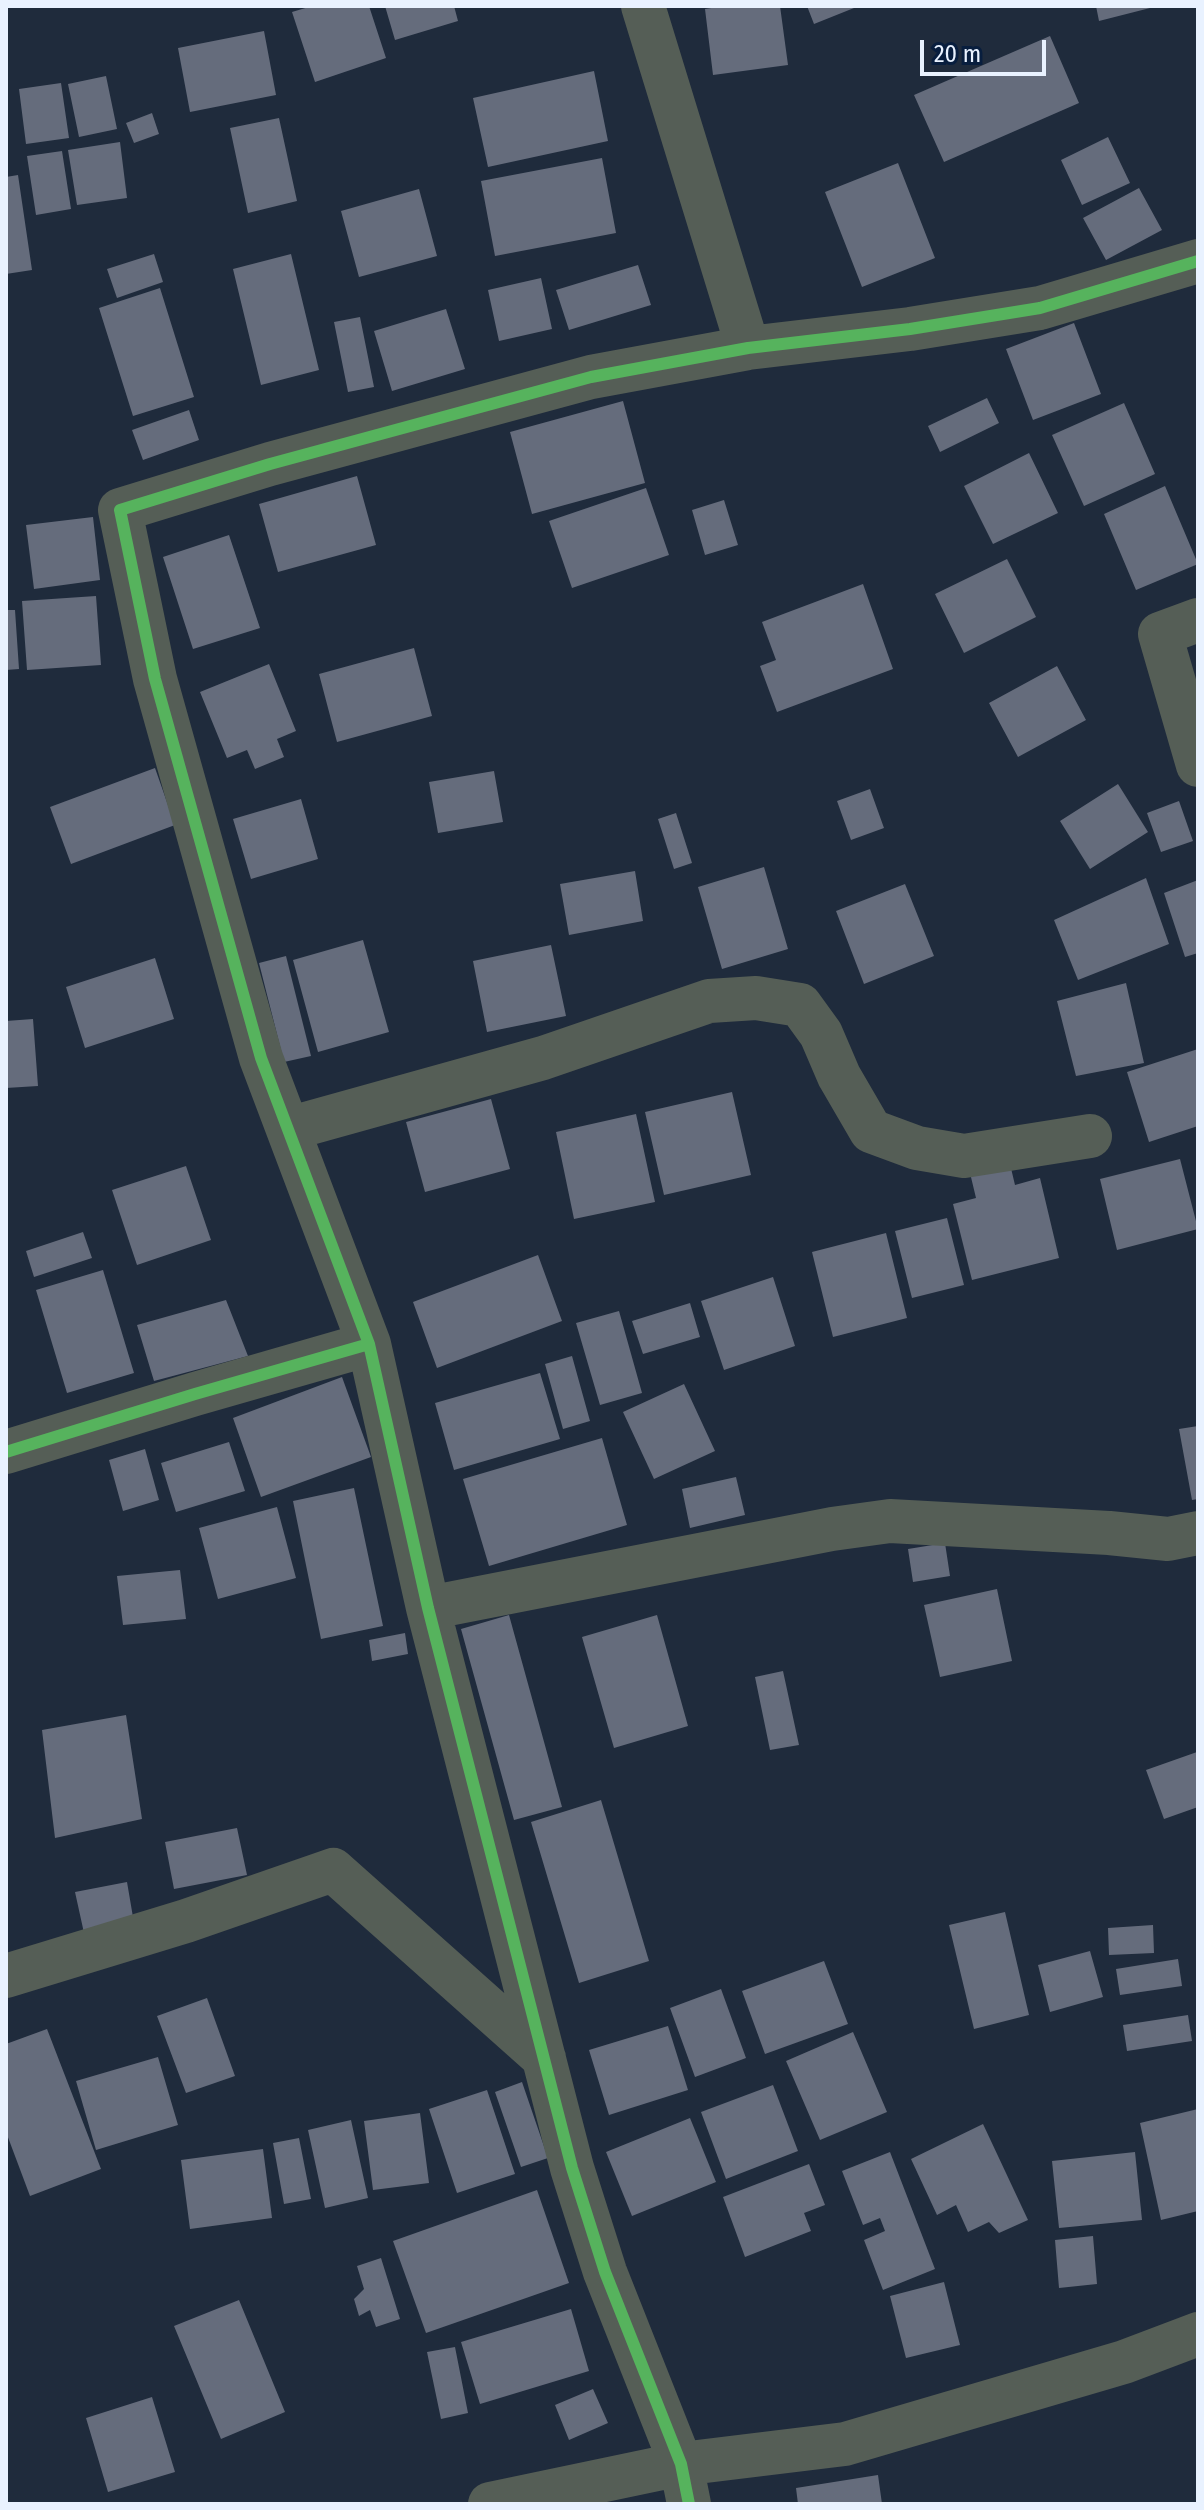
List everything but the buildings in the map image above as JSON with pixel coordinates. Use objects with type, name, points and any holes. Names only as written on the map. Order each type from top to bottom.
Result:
[{"type":"street","points":[[643,6],[748,348]]},
{"type":"street","points":[[685,2484],[605,2272],[572,2168],[428,1608],[369,1344],[261,1058],[155,679],[120,510],[270,464],[591,377],[748,348],[910,329],[1040,308],[1198,261]]},
{"type":"street","points":[[1198,620],[1160,634],[1198,765]]},
{"type":"street","points":[[288,1129],[543,1058],[709,1001],[756,998],[800,1005],[821,1034],[839,1076],[871,1131],[917,1148],[964,1156],[1090,1136]]},
{"type":"street","points":[[6,1452],[369,1344]]},
{"type":"street","points":[[428,1608],[832,1529],[890,1521],[1168,1539],[1198,1533]]},
{"type":"street","points":[[6,1976],[186,1921],[333,1870],[544,2058]]},
{"type":"street","points":[[490,2504],[685,2484],[845,2444],[1124,2362],[1198,2334]]},
{"type":"cycle path","points":[[369,1344],[261,1058],[155,679],[120,510],[270,464],[591,377],[748,348],[910,329],[1040,308],[1198,261]]},
{"type":"cycle path","points":[[6,1452],[369,1344],[428,1608],[572,2168],[605,2272],[681,2464],[689,2504]]}]
